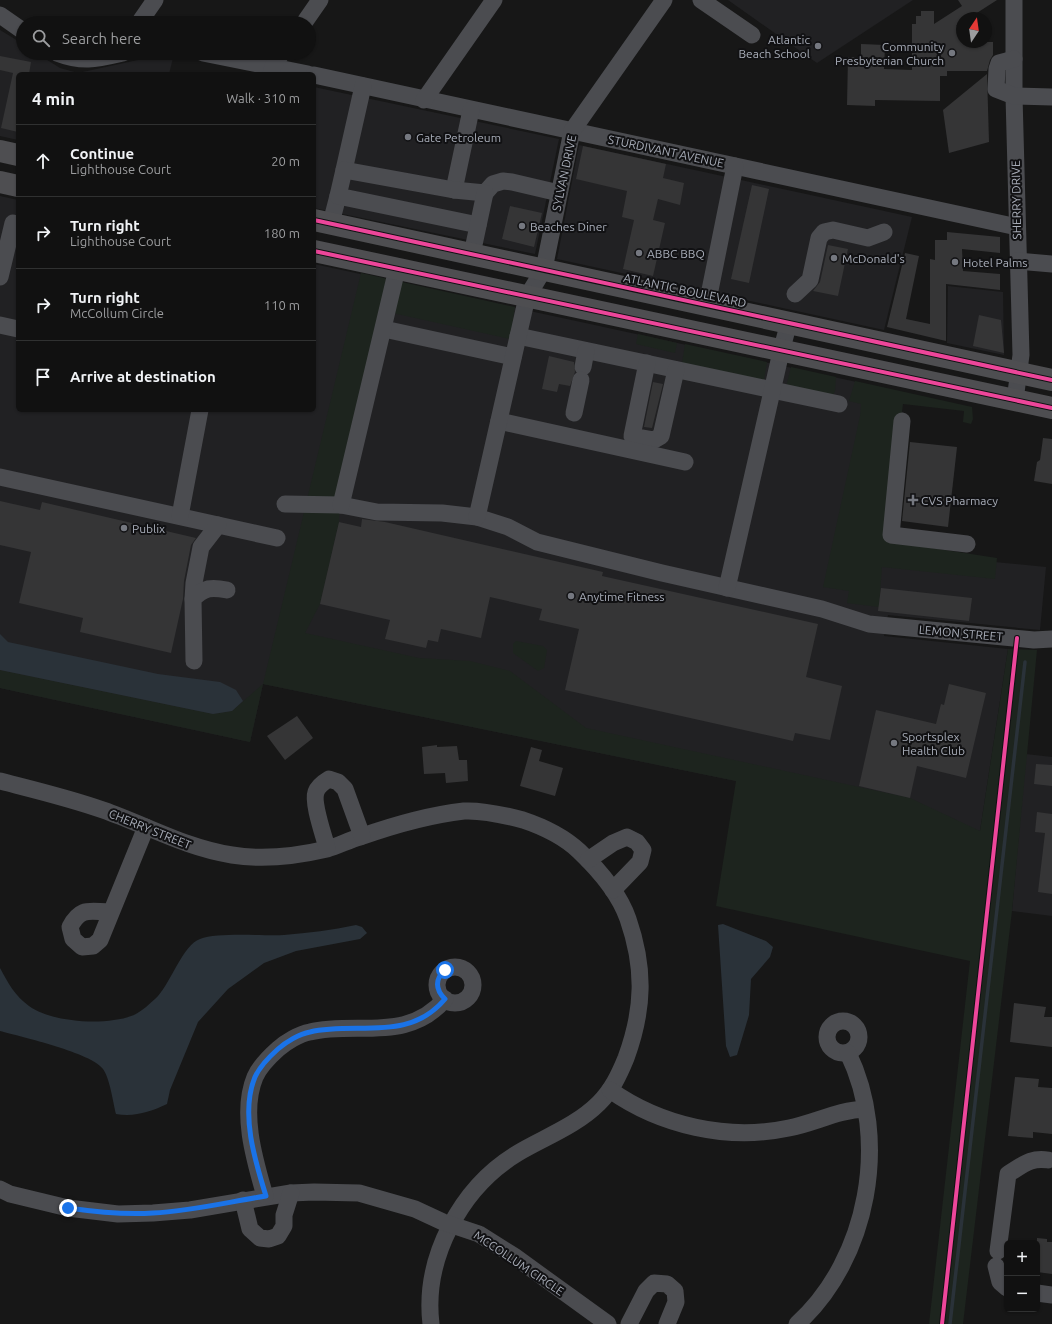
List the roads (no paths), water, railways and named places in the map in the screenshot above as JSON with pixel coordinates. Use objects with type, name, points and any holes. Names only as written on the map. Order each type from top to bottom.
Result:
[{"type":"highway","points":[[0,152],[16,155]]},
{"type":"highway","points":[[0,182],[16,186]]},
{"type":"highway","name":"ATLANTIC BOULEVARD","points":[[320,224],[544,269],[1052,380]]},
{"type":"highway","points":[[316,250],[781,352],[1052,408]]},
{"type":"street","points":[[144,16],[155,0]]},
{"type":"street","points":[[309,16],[320,0]]},
{"type":"street","points":[[424,100],[494,0]]},
{"type":"street","name":"SYLVAN DRIVE","points":[[477,517],[527,296],[544,269],[572,131],[664,0]]},
{"type":"street","points":[[701,0],[752,35]]},
{"type":"street","name":"SHERRY DRIVE","points":[[1014,0],[1017,261],[1021,355],[1015,400]]},
{"type":"street","points":[[0,15],[16,26]]},
{"type":"street","points":[[249,60],[275,64],[301,72]]},
{"type":"street","name":"STURDIVANT AVENUE","points":[[316,75],[1017,228]]},
{"type":"street","points":[[320,224],[338,196],[363,86]]},
{"type":"street","points":[[1014,96],[1052,97]]},
{"type":"street","points":[[454,190],[471,110]]},
{"type":"street","points":[[707,305],[736,166]]},
{"type":"street","points":[[344,170],[454,190],[485,194]]},
{"type":"street","points":[[472,254],[485,194],[493,184],[504,181],[559,193]]},
{"type":"street","points":[[338,196],[478,225]]},
{"type":"street","points":[[0,277],[13,223]]},
{"type":"street","points":[[795,294],[810,280],[819,238],[824,232],[833,230],[868,238],[884,232]]},
{"type":"street","points":[[1017,261],[1052,264]]},
{"type":"street","points":[[342,505],[397,269]]},
{"type":"street","points":[[727,588],[789,322]]},
{"type":"street","points":[[0,325],[16,329]]},
{"type":"street","points":[[384,329],[513,357]]},
{"type":"street","points":[[518,336],[583,366],[647,363],[840,404]]},
{"type":"street","points":[[647,363],[632,436],[654,440],[661,436],[676,370]]},
{"type":"street","points":[[574,413],[583,366]]},
{"type":"street","points":[[180,516],[200,412]]},
{"type":"street","points":[[499,421],[685,462]]},
{"type":"street","points":[[902,421],[891,535],[967,544]]},
{"type":"street","points":[[0,477],[277,538]]},
{"type":"street","name":"LEMON STREET","points":[[285,504],[342,505],[377,512],[442,513],[477,517],[508,527],[537,542],[727,588],[822,608],[869,624],[1034,640],[1052,639]]},
{"type":"street","points":[[194,661],[194,583],[201,547],[218,524]]},
{"type":"street","points":[[194,599],[202,590],[213,587],[227,590]]},
{"type":"street","points":[[327,848],[316,805],[316,793],[323,783],[329,779],[338,782],[345,789],[362,836]]},
{"type":"street","name":"CHERRY STREET","points":[[0,781],[66,798],[104,810],[188,845],[234,855],[280,856],[327,848],[421,818],[467,811],[502,814],[540,826],[569,841],[588,860],[613,890],[627,917],[640,965],[641,994],[638,1018],[632,1041],[617,1080],[599,1103],[572,1124],[516,1154],[480,1183],[462,1207],[438,1256],[432,1276],[431,1324]]},
{"type":"street","points":[[111,912],[146,827]]},
{"type":"street","points":[[588,860],[613,843],[626,837],[637,842],[643,850],[640,862],[613,890]]},
{"type":"street","points":[[266,1196],[254,1158],[248,1110],[255,1077],[268,1058],[284,1044],[309,1032],[385,1029],[411,1022],[436,1009],[445,999]]},
{"type":"street","points":[[797,1324],[816,1304],[831,1283],[851,1244],[863,1206],[867,1182],[870,1139],[862,1090],[848,1052]]},
{"type":"street","points":[[610,1090],[627,1102],[667,1120],[701,1129],[735,1132],[768,1132],[790,1128],[839,1112],[865,1109]]},
{"type":"street","points":[[1004,1285],[1000,1282],[997,1259],[1008,1174],[1030,1160],[1037,1158],[1048,1160]]},
{"type":"street","name":"MCCOLLUM CIRCLE","points":[[0,1189],[16,1196],[68,1208],[118,1214],[153,1214],[190,1210],[291,1193],[359,1193],[415,1209],[452,1225],[479,1234],[514,1256],[608,1324]]},
{"type":"street","points":[[243,1200],[250,1229],[260,1238],[269,1239],[278,1236],[284,1226],[284,1215],[291,1193]]},
{"type":"street","points":[[629,1324],[646,1291],[654,1283],[667,1284],[675,1291],[676,1302],[667,1324]]},
{"type":"street","points":[[1040,1293],[1052,1295]]},
{"type":"waterway","points":[[950,1324],[1025,662]]},
{"type":"place","name":"Atlantic Beach School","points":[[818,46]]},
{"type":"place","name":"Community Presbyterian Church","points":[[952,53]]},
{"type":"place","name":"Gate Petroleum","points":[[408,137]]},
{"type":"place","name":"Beaches Diner","points":[[522,226]]},
{"type":"place","name":"ABBC BBQ","points":[[639,253]]},
{"type":"place","name":"McDonald's","points":[[834,258]]},
{"type":"place","name":"Hotel Palms","points":[[955,262]]},
{"type":"place","name":"CVS Pharmacy","points":[[913,500]]},
{"type":"place","name":"Publix","points":[[124,528]]},
{"type":"place","name":"Anytime Fitness","points":[[571,596]]},
{"type":"place","name":"Sportsplex Health Club","points":[[894,743]]}]
